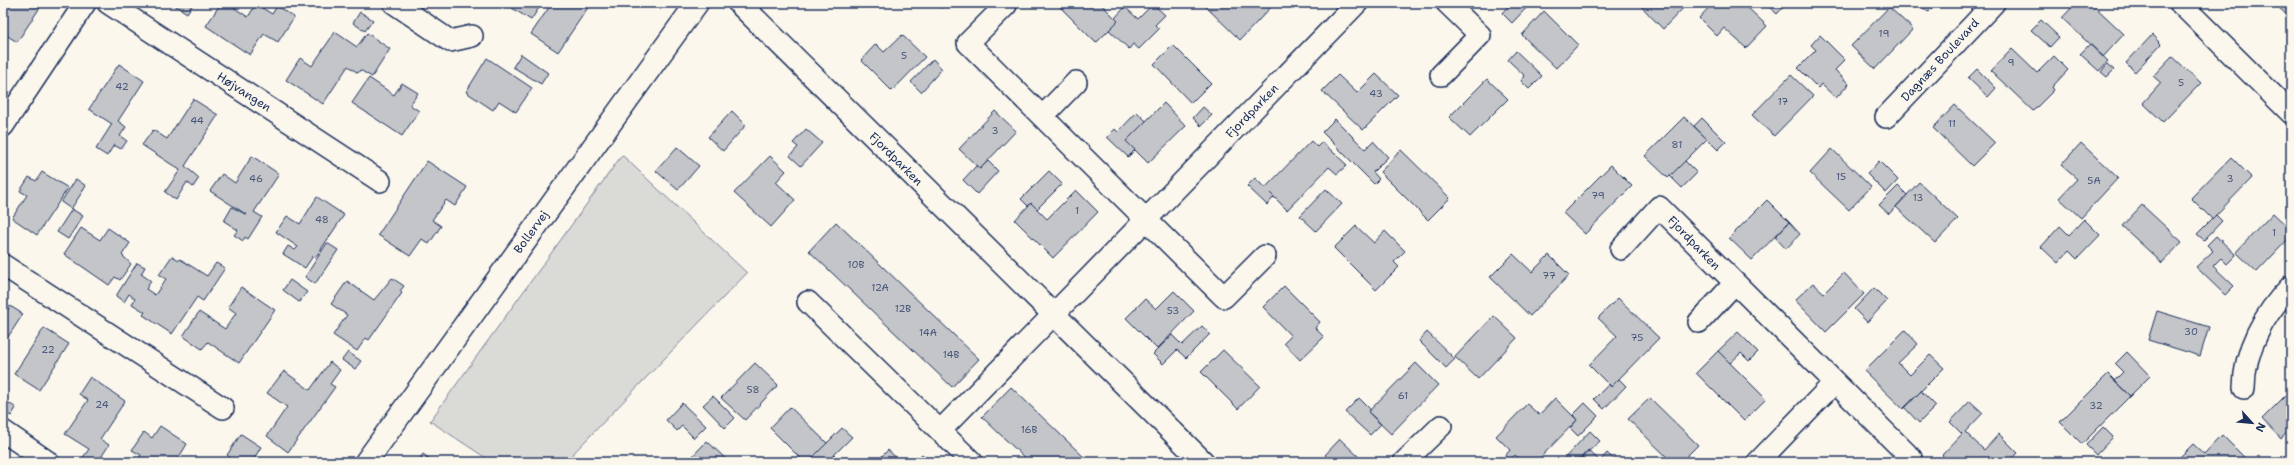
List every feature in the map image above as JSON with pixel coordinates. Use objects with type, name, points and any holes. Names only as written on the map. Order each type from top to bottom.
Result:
[{"type":"street","points":[[3,126],[10,99],[85,3]]},
{"type":"street","name":"Højvangen","points":[[108,3],[380,181]]},
{"type":"street","points":[[394,3],[450,41],[472,36]]},
{"type":"street","name":"Bollervej","points":[[366,462],[697,3]]},
{"type":"street","name":"Fjordparken","points":[[739,3],[1203,462]]},
{"type":"street","name":"Fjordparken","points":[[940,431],[1357,3]]},
{"type":"street","points":[[1441,75],[1480,35],[1447,3]]},
{"type":"street","name":"Dagnæs Boulevard","points":[[1886,117],[1994,3]]},
{"type":"street","points":[[2180,3],[2291,113]]},
{"type":"street","points":[[1006,6],[968,43],[1224,297],[1265,256]]},
{"type":"street","points":[[1043,116],[1076,82]]},
{"type":"street","name":"Fjordparken","points":[[1621,248],[1659,208],[1911,458],[1907,462]]},
{"type":"street","points":[[3,265],[223,408]]},
{"type":"street","points":[[1700,322],[1734,284]]},
{"type":"street","points":[[2244,388],[2244,369],[2256,336],[2276,302],[2291,286]]},
{"type":"street","points":[[808,302],[972,462]]},
{"type":"street","points":[[1758,462],[1834,383]]},
{"type":"street","points":[[1404,462],[1441,426]]},
{"type":"street","points":[[3,431],[48,462]]},
{"type":"shaded area","points":[[622,155],[747,273],[565,462],[492,462],[430,421]]},
{"type":"building","points":[[3,3],[43,3],[17,42],[3,33]]},
{"type":"building","points":[[171,3],[194,3],[187,13]]},
{"type":"building","points":[[221,3],[227,3],[248,17],[256,4],[272,14],[277,6],[294,17],[278,42],[264,34],[250,55],[206,26]]},
{"type":"building","points":[[516,3],[542,3],[531,20],[512,8]]},
{"type":"building","points":[[552,3],[591,3],[558,52],[531,34]]},
{"type":"building","points":[[936,3],[947,3],[942,8]]},
{"type":"building","points":[[1056,3],[1100,3],[1118,21],[1096,43]]},
{"type":"building","points":[[1202,3],[1271,3],[1273,5],[1240,40]]},
{"type":"building","points":[[1511,3],[1531,3],[1512,23],[1502,13]]},
{"type":"building","points":[[1638,3],[1688,3],[1663,29]]},
{"type":"building","points":[[1713,3],[1743,3],[1767,26],[1746,48],[1724,28],[1717,36],[1699,18]]},
{"type":"building","points":[[1765,3],[1785,3],[1786,4],[1777,14]]},
{"type":"building","points":[[1918,3],[1937,3],[1928,12]]},
{"type":"building","points":[[2076,3],[2091,3],[2124,34],[2103,57],[2062,18]]},
{"type":"building","points":[[2274,3],[2291,3],[2291,19]]},
{"type":"building","points":[[1153,4],[1165,15],[1155,25],[1159,29],[1139,49],[1133,44],[1129,49],[1109,30],[1118,21],[1115,18],[1125,7],[1138,19]]},
{"type":"building","points":[[1889,7],[1913,29],[1875,69],[1851,46]]},
{"type":"building","points":[[1544,11],[1578,45],[1556,68],[1522,35]]},
{"type":"building","points":[[360,12],[373,20],[365,31],[353,23]]},
{"type":"building","points":[[2041,20],[2059,37],[2050,47],[2031,30]]},
{"type":"building","points":[[335,32],[357,47],[367,33],[390,49],[372,77],[360,70],[358,73],[348,66],[323,104],[286,80],[300,58],[312,66]]},
{"type":"building","points":[[902,35],[925,57],[892,91],[861,60],[876,44],[884,52]]},
{"type":"building","points":[[1820,35],[1845,60],[1835,70],[1849,84],[1836,98],[1821,84],[1818,88],[1798,68],[1816,50],[1811,45]]},
{"type":"building","points":[[2152,35],[2161,44],[2135,72],[2126,63]]},
{"type":"building","points":[[2090,44],[2108,61],[2099,71],[2080,54]]},
{"type":"building","points":[[1173,45],[1211,83],[1191,103],[1154,64]]},
{"type":"building","points":[[2012,49],[2037,73],[2054,56],[2068,70],[2052,87],[2054,90],[2033,111],[1991,71]]},
{"type":"building","points":[[1516,51],[1542,76],[1529,89],[1521,81],[1525,76],[1508,60]]},
{"type":"building","points":[[521,54],[548,73],[541,84],[513,67]]},
{"type":"building","points":[[2172,56],[2201,83],[2163,122],[2143,103],[2161,83],[2153,76]]},
{"type":"building","points":[[487,58],[532,88],[516,112],[499,101],[493,110],[466,92]]},
{"type":"building","points":[[933,59],[942,69],[921,92],[911,82]]},
{"type":"building","points":[[119,64],[144,81],[118,121],[126,127],[120,136],[127,141],[121,149],[114,145],[107,156],[96,149],[112,124],[89,109]]},
{"type":"building","points":[[2107,64],[2114,70],[2107,77],[2101,72]]},
{"type":"building","points":[[1977,69],[1996,88],[1988,97],[1968,78]]},
{"type":"building","points":[[1376,74],[1398,95],[1363,130],[1322,91],[1338,75],[1357,93]]},
{"type":"building","points":[[1791,75],[1813,96],[1774,136],[1752,115]]},
{"type":"building","points":[[369,78],[394,95],[402,83],[418,93],[410,105],[419,111],[402,136],[352,103]]},
{"type":"building","points":[[1487,79],[1508,99],[1470,137],[1449,117]]},
{"type":"building","points":[[193,99],[218,115],[185,166],[199,178],[193,187],[187,182],[176,200],[165,192],[180,170],[142,145],[153,130],[167,139]]},
{"type":"building","points":[[1164,103],[1186,126],[1148,163],[1126,141]]},
{"type":"building","points":[[1955,105],[1995,143],[1972,166],[1933,128]]},
{"type":"building","points":[[1203,107],[1212,115],[1201,126],[1193,118]]},
{"type":"building","points":[[732,111],[746,125],[723,151],[708,137]]},
{"type":"building","points":[[995,111],[1016,131],[980,169],[959,149]]},
{"type":"building","points":[[1137,112],[1146,121],[1126,141],[1135,150],[1128,157],[1107,137],[1115,129],[1118,132]]},
{"type":"building","points":[[1684,117],[1707,139],[1668,178],[1645,156]]},
{"type":"building","points":[[1702,118],[1726,142],[1718,150],[1694,126]]},
{"type":"building","points":[[1335,119],[1365,149],[1373,141],[1388,157],[1373,172],[1379,179],[1374,184],[1322,132]]},
{"type":"building","points":[[806,129],[822,143],[801,166],[790,156],[798,147],[793,143]]},
{"type":"building","points":[[1311,141],[1317,147],[1322,142],[1347,165],[1337,174],[1329,167],[1287,210],[1265,188]]},
{"type":"building","points":[[2081,143],[2118,178],[2081,218],[2059,198],[2077,179],[2061,165]]},
{"type":"building","points":[[677,147],[699,166],[678,190],[656,171]]},
{"type":"building","points":[[1832,149],[1871,187],[1849,210],[1810,173]]},
{"type":"building","points":[[1401,150],[1450,198],[1428,220],[1380,172]]},
{"type":"building","points":[[252,156],[279,174],[254,212],[262,217],[248,239],[245,237],[243,241],[234,235],[238,230],[224,221],[232,207],[247,215],[210,191],[222,174],[235,183]]},
{"type":"building","points":[[770,156],[786,171],[776,182],[795,200],[771,227],[734,193]]},
{"type":"building","points":[[2231,157],[2252,178],[2212,219],[2191,198]]},
{"type":"building","points":[[427,161],[467,187],[455,206],[446,200],[432,220],[441,226],[429,244],[422,239],[410,256],[378,235]]},
{"type":"building","points":[[988,161],[998,171],[977,194],[963,180],[976,166],[980,169]]},
{"type":"building","points":[[1685,161],[1697,173],[1682,188],[1670,176]]},
{"type":"building","points":[[1879,161],[1898,180],[1886,193],[1867,174]]},
{"type":"building","points":[[1611,165],[1632,186],[1585,234],[1563,213]]},
{"type":"building","points":[[1049,171],[1062,184],[1037,209],[1031,203],[1028,206],[1021,199]]},
{"type":"building","points":[[42,172],[68,188],[37,235],[12,218],[27,195],[20,191],[29,177],[36,181]]},
{"type":"building","points":[[1255,178],[1274,197],[1267,205],[1247,186]]},
{"type":"building","points":[[76,179],[86,186],[71,209],[61,202]]},
{"type":"building","points":[[1919,182],[1958,219],[1935,243],[1896,207]]},
{"type":"building","points":[[1898,186],[1907,195],[1889,214],[1879,205]]},
{"type":"building","points":[[1326,189],[1342,204],[1316,231],[1300,216]]},
{"type":"building","points":[[1076,190],[1098,212],[1053,258],[1015,220],[1031,203],[1047,219]]},
{"type":"building","points":[[317,197],[344,215],[315,258],[313,256],[305,268],[283,254],[288,246],[295,250],[298,247],[276,232],[287,216],[300,224]]},
{"type":"building","points":[[1767,200],[1789,222],[1752,260],[1729,238]]},
{"type":"building","points":[[2142,205],[2182,242],[2162,263],[2122,226]]},
{"type":"building","points":[[72,209],[83,216],[68,239],[57,232]]},
{"type":"building","points":[[2273,213],[2291,230],[2291,236],[2257,272],[2236,252]]},
{"type":"building","points":[[2216,215],[2222,221],[2204,240],[2197,234]]},
{"type":"building","points":[[2084,219],[2100,235],[2077,259],[2069,251],[2058,263],[2041,247],[2060,226],[2069,235]]},
{"type":"building","points":[[836,222],[979,359],[952,387],[809,251]]},
{"type":"building","points":[[1789,222],[1800,234],[1786,249],[1775,237]]},
{"type":"building","points":[[1356,226],[1374,243],[1385,231],[1405,251],[1394,262],[1399,267],[1376,290],[1334,248]]},
{"type":"building","points":[[81,228],[100,240],[108,228],[130,243],[122,255],[131,264],[120,280],[115,277],[109,285],[64,254]]},
{"type":"building","points":[[2216,236],[2236,255],[2227,264],[2221,258],[2213,266],[2234,286],[2225,295],[2196,267],[2213,251],[2207,245]]},
{"type":"building","points":[[327,243],[338,250],[315,284],[305,277]]},
{"type":"building","points":[[1513,254],[1532,272],[1549,255],[1569,275],[1530,316],[1490,277]]},
{"type":"building","points":[[172,256],[179,260],[180,259],[207,276],[216,263],[225,268],[203,301],[197,297],[172,334],[143,315],[145,312],[132,304],[135,299],[129,294],[124,302],[116,296],[137,263],[145,267],[141,274],[151,281],[146,289],[155,295],[166,279],[159,275]]},
{"type":"building","points":[[1844,273],[1864,294],[1826,332],[1795,300],[1813,283],[1824,293]]},
{"type":"building","points":[[392,278],[404,286],[400,291],[402,293],[369,340],[366,338],[357,351],[333,335],[347,315],[331,304],[347,281],[374,300]]},
{"type":"building","points":[[290,280],[307,292],[299,302],[283,290]]},
{"type":"building","points":[[1284,286],[1320,322],[1315,328],[1324,337],[1300,360],[1284,343],[1291,336],[1263,307]]},
{"type":"building","points":[[241,287],[275,310],[239,363],[208,342],[202,349],[183,336],[199,312],[225,329],[236,313],[228,307]]},
{"type":"building","points":[[1874,288],[1887,301],[1867,322],[1854,309]]},
{"type":"building","points":[[1174,291],[1194,311],[1157,349],[1126,318],[1145,299],[1156,309]]},
{"type":"building","points":[[1618,298],[1659,338],[1611,387],[1589,365],[1617,336],[1598,318]]},
{"type":"building","points":[[10,306],[23,314],[8,337],[3,334],[3,317]]},
{"type":"building","points":[[2157,311],[2209,327],[2200,356],[2148,340]]},
{"type":"building","points":[[1494,316],[1517,338],[1478,379],[1455,357]]},
{"type":"building","points":[[1202,326],[1210,334],[1186,358],[1177,350],[1163,364],[1153,354],[1172,335],[1182,345]]},
{"type":"building","points":[[44,328],[69,344],[39,390],[14,374]]},
{"type":"building","points":[[1905,330],[1918,344],[1898,363],[1910,375],[1930,355],[1944,368],[1903,409],[1864,371]]},
{"type":"building","points":[[1427,332],[1455,359],[1446,368],[1419,341]]},
{"type":"building","points":[[1738,332],[1758,352],[1749,361],[1741,353],[1730,363],[1718,351]]},
{"type":"building","points":[[1223,350],[1260,386],[1238,409],[1201,372]]},
{"type":"building","points":[[1718,351],[1766,399],[1744,421],[1696,373]]},
{"type":"building","points":[[348,352],[361,361],[355,369],[342,360]]},
{"type":"building","points":[[2127,352],[2150,376],[2130,396],[2114,381],[2123,372],[2115,364]]},
{"type":"building","points":[[330,362],[340,370],[330,384],[335,387],[288,452],[267,436],[287,407],[267,393],[284,371],[310,390]]},
{"type":"building","points":[[755,363],[778,385],[745,420],[721,398]]},
{"type":"building","points":[[1416,363],[1438,385],[1391,434],[1368,412]]},
{"type":"building","points":[[2108,374],[2130,396],[2082,444],[2060,422]]},
{"type":"building","points":[[90,377],[125,401],[100,439],[109,445],[98,462],[83,462],[82,459],[89,449],[65,434],[88,400],[79,394]]},
{"type":"building","points":[[1619,379],[1626,386],[1604,409],[1594,399],[1609,384],[1611,387]]},
{"type":"building","points":[[1011,387],[1089,462],[1029,462],[982,417]]},
{"type":"building","points":[[2291,390],[2291,428],[2281,439],[2262,419]]},
{"type":"building","points":[[1921,391],[1936,406],[1919,423],[1905,408]]},
{"type":"building","points":[[713,396],[735,418],[725,428],[703,405]]},
{"type":"building","points":[[1359,398],[1371,410],[1368,412],[1381,424],[1370,435],[1345,412]]},
{"type":"building","points":[[1555,398],[1577,420],[1536,462],[1523,462],[1515,455],[1508,462],[1500,462],[1510,450],[1496,436],[1527,404],[1539,415]]},
{"type":"building","points":[[1650,398],[1698,445],[1681,462],[1672,462],[1628,419]]},
{"type":"building","points":[[6,401],[16,408],[11,416],[3,411]]},
{"type":"building","points":[[1970,401],[1983,413],[1965,432],[1984,450],[1999,434],[2018,453],[2009,462],[1949,462],[1942,455],[1962,434],[1950,422]]},
{"type":"building","points":[[682,403],[706,426],[694,438],[682,426],[677,431],[666,420]]},
{"type":"building","points":[[1585,403],[1598,416],[1578,436],[1570,428],[1577,420],[1573,415]]},
{"type":"building","points":[[790,407],[827,443],[808,462],[804,462],[770,428]]},
{"type":"building","points":[[160,426],[187,444],[176,462],[137,462],[141,455],[132,450],[144,432],[152,438]]},
{"type":"building","points":[[2103,427],[2113,437],[2096,455],[2086,445]]},
{"type":"building","points":[[842,428],[852,437],[827,462],[808,462]]},
{"type":"building","points":[[1590,431],[1600,441],[1577,462],[1561,462]]},
{"type":"building","points":[[241,434],[261,447],[252,462],[247,460],[246,462],[230,462],[232,459],[227,455]]},
{"type":"building","points":[[2222,435],[2246,459],[2243,462],[2176,461],[2193,444],[2204,454]]},
{"type":"building","points":[[1340,439],[1360,458],[1356,462],[1332,462],[1325,455]]},
{"type":"building","points":[[707,441],[729,462],[687,462]]},
{"type":"building","points":[[888,450],[901,462],[876,462]]},
{"type":"building","points":[[1588,450],[1600,461],[1607,453],[1617,462],[1577,462]]},
{"type":"building","points":[[423,454],[434,462],[418,462]]},
{"type":"building","points":[[922,454],[931,462],[914,462]]}]
